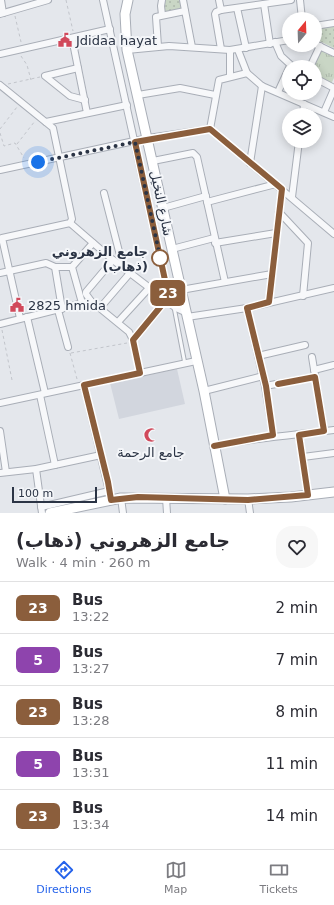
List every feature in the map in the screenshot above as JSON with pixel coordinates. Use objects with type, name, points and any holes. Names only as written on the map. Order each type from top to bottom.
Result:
[{"type":"main road","name":"شارع النخيل","points":[[128,0],[125,14],[128,50],[196,361],[204,391],[225,499]]},
{"type":"main road","points":[[50,513],[74,510],[110,495],[121,498],[248,500],[334,492]]},
{"type":"street","points":[[1,0],[2,13],[14,10],[32,2],[48,0]]},
{"type":"street","points":[[103,0],[170,303]]},
{"type":"street","points":[[162,0],[162,15]]},
{"type":"street","points":[[183,0],[192,47]]},
{"type":"street","points":[[220,0],[221,10]]},
{"type":"street","points":[[221,49],[215,14],[216,12],[237,8],[247,3],[264,4],[291,0]]},
{"type":"street","points":[[300,0],[301,12]]},
{"type":"street","points":[[264,4],[273,43],[285,60]]},
{"type":"street","points":[[237,8],[246,48]]},
{"type":"street","points":[[158,46],[156,18],[162,15],[185,11]]},
{"type":"street","points":[[322,25],[334,23]]},
{"type":"street","points":[[0,54],[110,29]]},
{"type":"street","points":[[73,38],[87,113]]},
{"type":"street","points":[[128,50],[158,46],[238,50],[282,41]]},
{"type":"street","points":[[322,47],[334,53]]},
{"type":"street","points":[[230,50],[230,76]]},
{"type":"street","points":[[238,50],[247,73],[262,86],[334,117]]},
{"type":"street","points":[[45,76],[78,68]]},
{"type":"street","points":[[210,129],[215,94],[219,80],[230,76],[247,73]]},
{"type":"street","points":[[45,76],[70,96],[85,100]]},
{"type":"street","points":[[322,82],[334,88],[324,112]]},
{"type":"street","points":[[278,92],[282,84]]},
{"type":"street","points":[[1,85],[53,128],[72,219],[70,223]]},
{"type":"street","points":[[250,163],[262,86]]},
{"type":"street","points":[[138,95],[180,88],[215,94]]},
{"type":"street","points":[[303,108],[304,104]]},
{"type":"street","points":[[46,122],[127,105]]},
{"type":"street","points":[[0,170],[148,138],[210,129],[333,233]]},
{"type":"street","points":[[292,197],[298,148]]},
{"type":"street","points":[[153,161],[190,153],[196,154],[225,282]]},
{"type":"street","points":[[163,208],[276,184]]},
{"type":"street","points":[[269,302],[278,212],[282,189]]},
{"type":"street","points":[[104,193],[123,267]]},
{"type":"street","points":[[278,212],[308,243],[303,296]]},
{"type":"street","points":[[70,223],[113,260],[186,314],[247,308],[334,288]]},
{"type":"street","points":[[55,465],[43,394],[24,317],[9,271],[3,237],[70,223]]},
{"type":"street","points":[[333,233],[334,224]]},
{"type":"street","points":[[172,249],[215,240],[276,233]]},
{"type":"street","points":[[0,273],[46,263],[55,267],[72,267],[94,243]]},
{"type":"street","points":[[113,260],[86,292],[86,294],[91,301],[126,327],[133,341],[140,373]]},
{"type":"street","points":[[55,267],[60,309],[68,347]]},
{"type":"street","points":[[72,267],[82,304]]},
{"type":"street","points":[[100,308],[130,273]]},
{"type":"street","points":[[181,290],[272,274]]},
{"type":"street","points":[[118,322],[150,287]]},
{"type":"street","points":[[0,324],[91,301]]},
{"type":"street","points":[[133,341],[170,303]]},
{"type":"street","points":[[247,308],[266,386],[273,435]]},
{"type":"street","points":[[258,356],[305,345]]},
{"type":"street","points":[[312,357],[324,431]]},
{"type":"street","points":[[0,403],[196,361]]},
{"type":"street","points":[[314,370],[334,365]]},
{"type":"street","points":[[204,391],[263,376]]},
{"type":"street","points":[[266,386],[315,377]]},
{"type":"street","points":[[36,469],[41,510],[110,495],[101,456],[81,385]]},
{"type":"street","points":[[214,446],[273,435],[299,435],[334,430]]},
{"type":"street","points":[[0,435],[3,473],[36,469],[101,456]]},
{"type":"street","points":[[299,435],[308,495]]},
{"type":"street","points":[[303,457],[334,453]]},
{"type":"street","points":[[121,498],[123,513]]},
{"type":"street","points":[[166,498],[167,513]]},
{"type":"street","points":[[248,500],[250,513]]},
{"type":"lane","points":[[170,303],[185,364]]},
{"type":"path","points":[[66,0],[73,38]]},
{"type":"path","points":[[14,10],[20,49],[27,65],[31,80]]},
{"type":"path","points":[[1,85],[45,76]]},
{"type":"path","points":[[0,129],[21,101]]},
{"type":"path","points":[[16,145],[39,116]]},
{"type":"path","points":[[0,133],[4,146],[15,143],[27,164]]},
{"type":"path","points":[[0,324],[12,380]]},
{"type":"path","points":[[81,385],[70,353],[133,341]]},
{"type":"shaded area","points":[[177,369],[185,404],[119,419],[110,383]]},
{"type":"green space","points":[[164,0],[182,0],[183,9],[163,13]]},
{"type":"green space","points":[[334,25],[334,48],[322,42],[322,27]]},
{"type":"green space","points":[[322,50],[334,56],[334,78],[331,84],[322,79],[322,60],[314,60],[318,52],[322,52]]},
{"type":"bus line","name":"23","points":[[214,446],[273,435],[266,386],[247,308],[269,302],[282,189],[210,129],[148,138],[135,142],[170,303],[166,300],[133,340],[140,373],[84,385],[111,500],[138,497],[248,500],[308,495],[299,435],[324,431],[315,377],[278,384]]},
{"type":"place","name":"Jdidaa hayat","points":[[65,40]]},
{"type":"place","name":"جامع الزهروني (ذهاب)","points":[[160,258]]},
{"type":"place","name":"2825 hmida","points":[[17,305]]},
{"type":"place","name":"جامع الرحمة","points":[[151,435]]},
{"type":"route","points":[[38,162],[135,142],[161,261],[160,258]]}]
